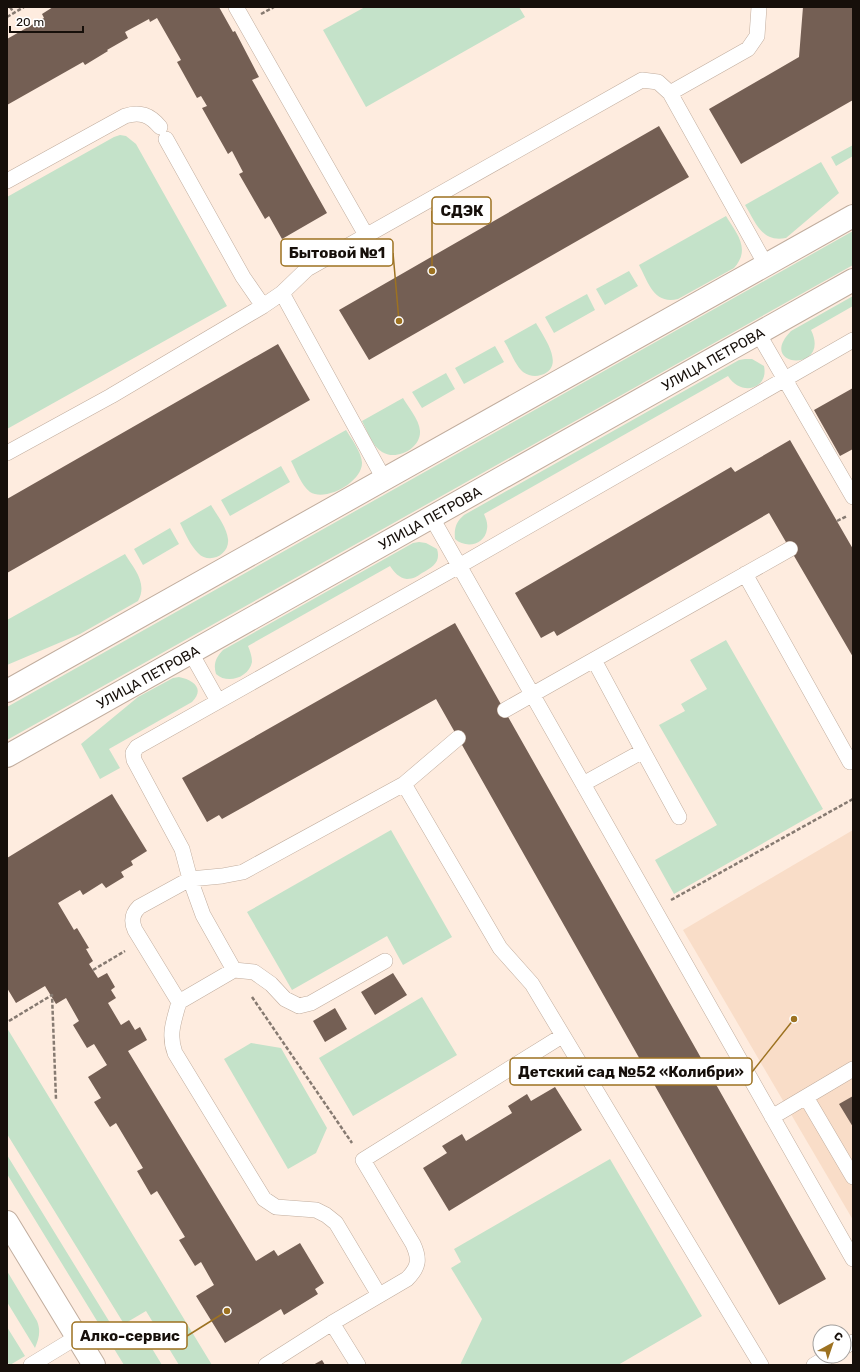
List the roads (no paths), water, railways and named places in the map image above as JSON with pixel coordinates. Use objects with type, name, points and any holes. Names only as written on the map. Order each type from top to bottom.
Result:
[{"type":"main road","points":[[7,691],[853,216]]},
{"type":"main road","name":"УЛИЦА ПЕТРОВА","points":[[7,756],[853,280]]},
{"type":"main road","points":[[7,1222],[94,1365]]},
{"type":"lane","points":[[236,7],[366,235]]},
{"type":"lane","points":[[670,93],[748,49],[754,43],[757,36],[759,7]]},
{"type":"lane","points":[[7,452],[111,396],[263,306],[282,293],[307,269],[642,80],[658,82],[670,93],[766,264]]},
{"type":"lane","points":[[7,181],[125,116],[141,113],[148,116],[155,121],[163,133],[243,277],[263,306]]},
{"type":"lane","points":[[282,293],[384,479]]},
{"type":"lane","points":[[758,333],[852,495]]},
{"type":"lane","points":[[234,970],[203,915],[190,879],[182,849],[134,760],[133,753],[137,747],[460,566],[853,340]]},
{"type":"lane","points":[[432,518],[853,1259]]},
{"type":"lane","points":[[505,710],[790,549]]},
{"type":"lane","points":[[745,574],[850,762]]},
{"type":"lane","points":[[190,653],[218,701]]},
{"type":"lane","points":[[594,660],[679,817]]},
{"type":"lane","points":[[179,1002],[141,942],[132,923],[135,911],[139,907],[190,879],[222,876],[243,872],[404,784],[458,738]]},
{"type":"lane","points":[[583,784],[643,751]]},
{"type":"lane","points":[[404,784],[500,948],[532,984],[761,1365]]},
{"type":"lane","points":[[379,1295],[336,1223],[326,1215],[316,1210],[276,1206],[264,1199],[175,1053],[171,1043],[171,1034],[179,1002],[234,970],[254,972],[271,984],[285,1000],[299,1006],[311,1003],[385,961]]},
{"type":"lane","points":[[266,1365],[332,1323],[407,1279],[413,1273],[417,1264],[418,1255],[363,1160],[562,1036]]},
{"type":"lane","points":[[772,1117],[853,1069]]},
{"type":"lane","points":[[806,1097],[853,1177]]},
{"type":"lane","points":[[332,1323],[358,1365]]},
{"type":"lane","points":[[31,1365],[77,1337]]},
{"type":"place","name":"СДЭК","points":[[432,271]]},
{"type":"place","name":"Бытовой №1","points":[[399,321]]},
{"type":"place","name":"Детский сад №52 «Колибри»","points":[[794,1019]]},
{"type":"place","name":"Алко-сервис","points":[[227,1311]]}]
